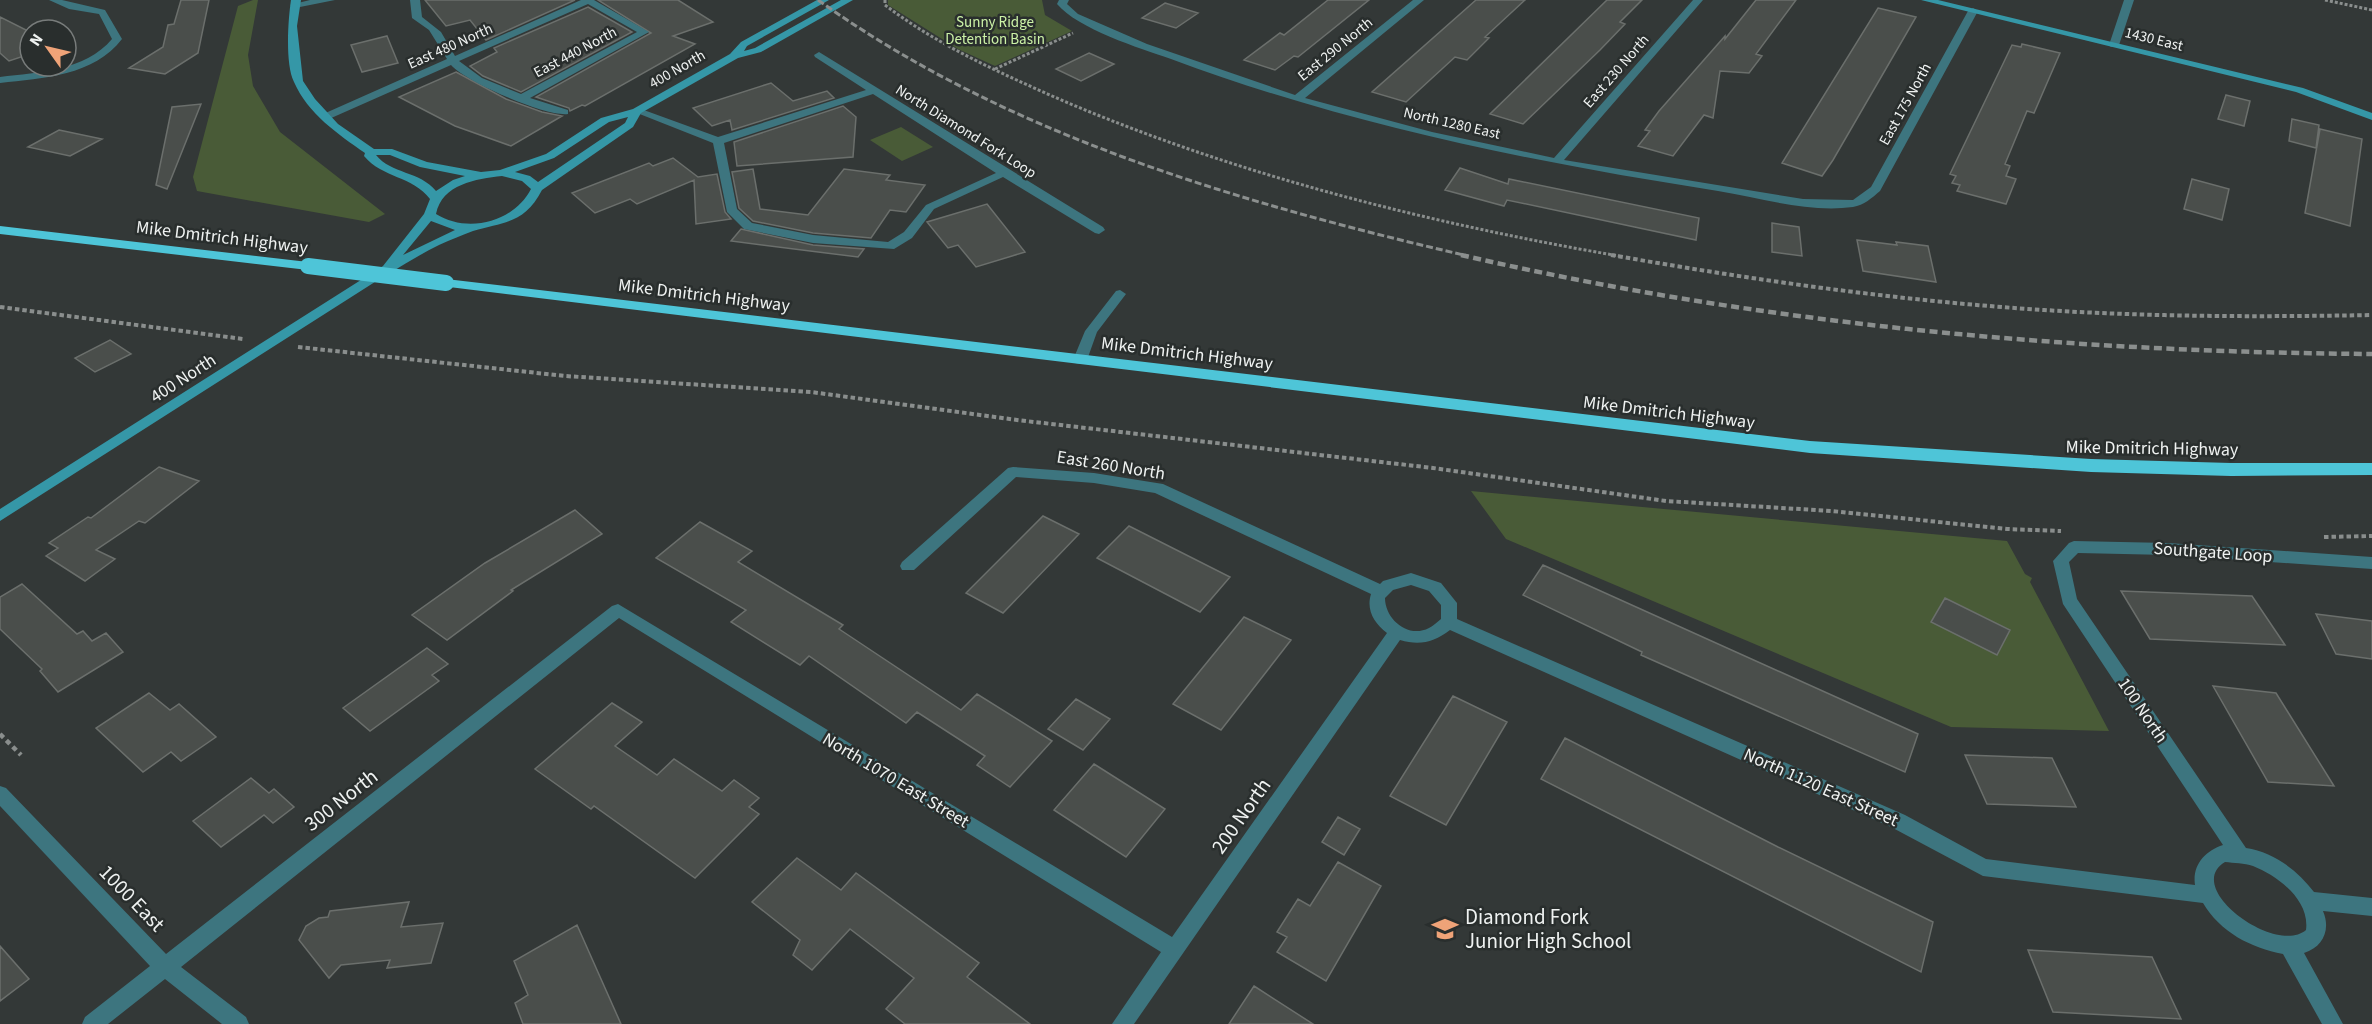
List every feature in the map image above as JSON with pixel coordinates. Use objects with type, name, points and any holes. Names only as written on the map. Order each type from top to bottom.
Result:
[{"type":"highway","name":"Mike Dmitrich Highway","points":[[0,230],[1706,436],[1907,456],[2134,468],[2372,469]]},
{"type":"main road","name":"400 North","points":[[734,56],[744,44],[824,0]]},
{"type":"main road","name":"400 North","points":[[636,111],[734,56],[758,50],[848,0]]},
{"type":"main road","name":"1430 East","points":[[1926,0],[2299,90],[2372,117]]},
{"type":"main road","points":[[296,2],[292,46],[298,81],[325,117],[371,152],[392,152],[424,165],[479,175]]},
{"type":"main road","points":[[385,270],[430,215],[435,198],[452,185],[479,175],[502,172],[550,156],[605,120],[636,111]]},
{"type":"main road","points":[[385,270],[434,243],[517,213],[531,201],[537,188],[629,124],[636,111]]},
{"type":"main road","points":[[371,152],[370,156],[379,165],[416,178],[428,186],[435,198]]},
{"type":"main road","points":[[502,172],[526,178],[537,188]]},
{"type":"main road","points":[[430,215],[444,224],[474,227]]},
{"type":"main road","name":"400 North","points":[[0,516],[385,270]]},
{"type":"street","points":[[0,80],[79,66],[111,48],[117,39],[102,12],[72,7],[54,0]]},
{"type":"street","points":[[296,2],[330,0]]},
{"type":"street","points":[[415,0],[417,18],[428,23],[439,34],[459,68],[520,99],[564,112]]},
{"type":"street","name":"East 480 North","points":[[325,117],[587,0]]},
{"type":"street","name":"East 440 North","points":[[520,99],[645,32],[587,0]]},
{"type":"street","name":"East 290 North","points":[[1298,98],[1419,0]]},
{"type":"street","name":"East 230 North","points":[[1557,161],[1698,0]]},
{"type":"street","points":[[2114,45],[2129,0]]},
{"type":"street","name":"North 1280 East","points":[[1063,2],[1075,16],[1154,50],[1361,117],[1557,161],[1655,179],[1816,202],[1855,203]]},
{"type":"street","name":"East 175 North","points":[[1855,203],[1876,189],[1972,11]]},
{"type":"street","name":"North Diamond Fork Loop","points":[[819,55],[1004,173],[1099,230]]},
{"type":"street","points":[[636,111],[718,141],[875,90]]},
{"type":"street","points":[[718,141],[730,210],[748,226],[813,239],[890,246],[908,235],[930,207],[1004,173]]},
{"type":"street","points":[[1080,360],[1091,331],[1120,294]]},
{"type":"street","name":"East 260 North","points":[[908,566],[1013,472],[1094,478],[1158,488],[1380,591]]},
{"type":"street","name":"Southgate Loop","points":[[2061,561],[2074,547],[2168,549],[2372,563]]},
{"type":"street","name":"100 North","points":[[2061,561],[2069,600],[2239,853]]},
{"type":"street","points":[[1411,579],[1435,586],[1449,603],[1449,622],[1433,635],[1408,637],[1396,633],[1386,627],[1375,609],[1380,591],[1388,585],[1411,579]]},
{"type":"street","name":"North 1070 East Street","points":[[618,610],[1174,949]]},
{"type":"street","name":"300 North","points":[[92,1024],[618,610]]},
{"type":"street","name":"North 1120 East Street","points":[[1449,622],[1898,821],[1983,867],[2207,894]]},
{"type":"street","name":"200 North","points":[[1122,1024],[1396,633]]},
{"type":"street","name":"1000 East","points":[[0,794],[165,967],[239,1024]]},
{"type":"street","points":[[2223,853],[2239,853],[2257,857],[2276,866],[2293,879],[2312,902],[2318,924],[2314,936],[2303,943],[2289,946],[2271,943],[2233,924],[2207,894],[2203,880],[2204,868],[2210,858],[2223,853]]},
{"type":"street","points":[[2312,902],[2372,907]]},
{"type":"street","points":[[2289,946],[2333,1024]]},
{"type":"path","points":[[885,0],[888,8],[947,46],[994,69],[1101,118],[1226,161],[1322,190],[1666,266],[1887,297],[2112,314],[2372,315]]},
{"type":"path","points":[[2325,0],[2372,10]]},
{"type":"path","points":[[994,69],[1076,31]]},
{"type":"path","points":[[0,307],[237,337],[247,341]]},
{"type":"path","points":[[294,346],[565,376],[811,392],[1006,419],[1445,469],[1666,501],[1833,512],[2007,529],[2066,531]]},
{"type":"path","points":[[2317,538],[2372,536]]},
{"type":"path","points":[[0,734],[21,755]]},
{"type":"green space","points":[[258,0],[248,55],[253,86],[280,132],[385,214],[369,222],[197,191],[193,177],[238,6]]},
{"type":"green space","name":"Sunny Ridge Detention Basin","points":[[888,0],[1042,0],[1045,15],[1072,31],[995,66],[958,49],[888,5]]},
{"type":"green space","points":[[901,127],[933,147],[902,161],[870,140]]},
{"type":"green space","points":[[1471,491],[2007,541],[2025,574],[2032,578],[2030,582],[2109,731],[1951,727],[1506,539]]},
{"type":"building","points":[[181,0],[209,0],[198,53],[165,74],[129,68],[163,47],[168,25],[174,24]]},
{"type":"building","points":[[425,0],[575,0],[486,40],[470,20],[446,26]]},
{"type":"building","points":[[598,0],[678,0],[713,22],[673,36],[695,44],[585,106],[582,105],[570,111],[569,108],[536,97],[651,33]]},
{"type":"building","points":[[1328,0],[1369,0],[1298,57],[1294,56],[1275,70],[1244,60],[1280,33],[1284,35]]},
{"type":"building","points":[[1476,0],[1525,0],[1485,37],[1489,38],[1467,60],[1455,57],[1406,102],[1372,92]]},
{"type":"building","points":[[1607,0],[1642,0],[1620,22],[1625,24],[1523,124],[1490,114]]},
{"type":"building","points":[[1756,0],[1796,0],[1756,54],[1762,56],[1749,73],[1720,71],[1713,118],[1704,115],[1673,156],[1638,146],[1650,131],[1645,130],[1659,111],[1725,36],[1725,39]]},
{"type":"building","points":[[1165,3],[1198,13],[1176,28],[1142,18]]},
{"type":"building","points":[[588,7],[632,32],[521,92],[483,76],[470,66],[497,52],[494,48]]},
{"type":"building","points":[[1878,8],[1916,17],[1833,160],[1822,176],[1782,163]]},
{"type":"building","points":[[0,17],[18,26],[18,58],[9,61],[0,53]]},
{"type":"building","points":[[387,36],[398,63],[362,72],[351,45]]},
{"type":"building","points":[[2022,44],[2060,53],[2034,113],[2027,111],[2005,164],[2010,166],[2006,176],[2016,179],[2006,204],[1957,191],[1960,185],[1952,183],[1956,176],[1950,174],[2012,45],[2021,47]]},
{"type":"building","points":[[1089,53],[1114,64],[1081,81],[1056,69]]},
{"type":"building","points":[[456,72],[506,99],[542,112],[562,116],[511,146],[455,126],[399,97]]},
{"type":"building","points":[[771,83],[793,101],[827,91],[834,98],[732,130],[730,120],[712,126],[693,108]]},
{"type":"building","points":[[2226,95],[2250,101],[2244,126],[2218,119]]},
{"type":"building","points":[[201,104],[167,189],[156,185],[172,107]]},
{"type":"building","points":[[843,106],[856,117],[853,157],[737,166],[734,142]]},
{"type":"building","points":[[2292,119],[2319,125],[2316,148],[2289,141]]},
{"type":"building","points":[[2320,129],[2362,139],[2350,226],[2305,213]]},
{"type":"building","points":[[59,130],[102,139],[70,156],[28,147]]},
{"type":"building","points":[[673,158],[698,177],[717,174],[725,212],[731,219],[696,224],[694,180],[637,204],[630,199],[595,213],[572,193],[649,163],[653,166]]},
{"type":"building","points":[[1460,168],[1508,184],[1509,179],[1699,218],[1696,240],[1507,200],[1504,206],[1445,190]]},
{"type":"building","points":[[753,169],[760,209],[808,215],[844,169],[890,175],[886,180],[925,185],[906,212],[890,210],[871,238],[813,233],[753,221],[739,208],[732,172]]},
{"type":"building","points":[[2192,179],[2229,189],[2222,220],[2184,209]]},
{"type":"building","points":[[987,204],[1025,252],[976,267],[958,245],[948,248],[927,222]]},
{"type":"building","points":[[1772,223],[1799,227],[1802,256],[1772,252]]},
{"type":"building","points":[[741,229],[813,245],[864,249],[858,257],[731,241]]},
{"type":"building","points":[[1857,240],[1928,246],[1936,282],[1863,271]]},
{"type":"building","points":[[110,340],[131,354],[95,372],[75,358]]},
{"type":"building","points":[[159,467],[199,481],[145,523],[139,521],[96,550],[115,559],[85,581],[46,556],[58,548],[49,543],[88,517],[91,518]]},
{"type":"building","points":[[575,510],[602,534],[511,590],[513,591],[447,640],[412,615],[485,563]]},
{"type":"building","points":[[1043,516],[1079,534],[1003,613],[966,593]]},
{"type":"building","points":[[700,522],[752,551],[738,562],[843,625],[839,629],[961,710],[977,694],[1052,741],[1010,787],[977,765],[985,756],[917,712],[906,723],[809,656],[800,665],[731,622],[746,610],[656,558]]},
{"type":"building","points":[[1129,526],[1230,577],[1200,612],[1097,558]]},
{"type":"building","points":[[1543,565],[1918,734],[1905,772],[1641,655],[1642,652],[1523,595]]},
{"type":"building","points":[[22,584],[77,634],[83,631],[92,641],[106,633],[123,652],[58,692],[40,671],[42,669],[0,629],[0,597]]},
{"type":"building","points":[[2121,591],[2252,596],[2285,645],[2150,639]]},
{"type":"building","points":[[1945,598],[2010,630],[1997,655],[1931,622]]},
{"type":"building","points":[[2316,614],[2372,621],[2372,659],[2336,654]]},
{"type":"building","points":[[1244,617],[1291,640],[1221,730],[1173,704]]},
{"type":"building","points":[[427,648],[448,664],[432,675],[439,681],[370,731],[343,708]]},
{"type":"building","points":[[2213,686],[2276,693],[2334,786],[2268,782]]},
{"type":"building","points":[[149,693],[170,710],[179,704],[216,737],[181,761],[171,752],[143,772],[96,728]]},
{"type":"building","points":[[1453,696],[1507,722],[1446,825],[1390,796]]},
{"type":"building","points":[[1076,699],[1110,719],[1083,750],[1048,729]]},
{"type":"building","points":[[612,703],[642,722],[615,746],[657,775],[674,759],[722,791],[734,780],[759,798],[749,807],[759,814],[695,878],[594,806],[591,809],[535,769]]},
{"type":"building","points":[[1565,738],[1778,847],[1933,922],[1921,972],[1541,779]]},
{"type":"building","points":[[1965,755],[2052,758],[2076,807],[1987,804]]},
{"type":"building","points":[[1094,764],[1165,809],[1126,857],[1054,810]]},
{"type":"building","points":[[251,778],[269,793],[274,789],[294,807],[273,823],[264,815],[221,847],[193,821]]},
{"type":"building","points":[[1338,817],[1360,829],[1344,855],[1322,842]]},
{"type":"building","points":[[797,858],[841,890],[856,873],[979,963],[967,977],[1030,1024],[905,1024],[886,1009],[914,978],[850,929],[812,970],[793,955],[800,940],[752,902]]},
{"type":"building","points":[[1338,862],[1381,886],[1326,981],[1277,952],[1287,937],[1277,932],[1298,899],[1310,906]]},
{"type":"building","points":[[409,902],[401,927],[443,923],[431,963],[387,968],[390,960],[341,965],[329,978],[299,940],[306,926],[319,918],[328,917],[330,911]]},
{"type":"building","points":[[577,925],[621,1024],[523,1024],[515,1003],[528,995],[514,961]]},
{"type":"building","points":[[0,946],[29,979],[0,1001]]},
{"type":"building","points":[[2028,950],[2152,957],[2181,1019],[2053,1012]]},
{"type":"building","points":[[1254,986],[1313,1024],[1229,1024]]},
{"type":"railway","points":[[818,0],[891,48],[968,90],[1048,127],[1130,160],[1298,213],[1468,256]]},
{"type":"railway","points":[[1461,255],[1574,279],[1687,299],[1914,330],[2142,347],[2372,354]]},
{"type":"place","name":"Diamond Fork Junior High School","points":[[1445,929]]}]
